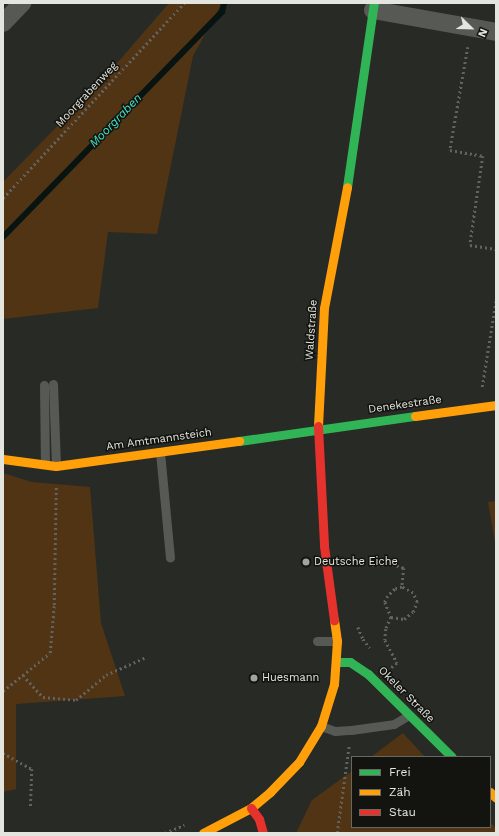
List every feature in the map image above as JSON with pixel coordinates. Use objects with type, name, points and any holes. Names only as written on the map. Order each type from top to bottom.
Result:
[{"type":"main road","name":"Waldstraße","points":[[203,833],[251,808],[270,792],[299,762],[321,726],[334,684],[337,662],[337,641],[324,546],[318,430],[324,308],[350,168],[374,6]]},
{"type":"main road","name":"Denekestraße","points":[[318,430],[496,405]]},
{"type":"main road","name":"Am Amtmannsteich","points":[[3,459],[56,466],[318,430]]},
{"type":"main road","name":"Okeler Straße","points":[[337,662],[350,662],[368,674],[451,756]]},
{"type":"main road","points":[[251,808],[259,819],[263,833]]},
{"type":"street","points":[[3,23],[22,3]]},
{"type":"street","points":[[374,6],[471,28],[496,32]]},
{"type":"lane","points":[[53,384],[56,466]]},
{"type":"lane","points":[[44,385],[45,464]]},
{"type":"lane","points":[[160,452],[170,558]]},
{"type":"lane","points":[[318,641],[337,641]]},
{"type":"lane","points":[[321,726],[335,731],[351,730],[394,724],[409,715]]},
{"type":"path","name":"Moorgrabenweg","points":[[3,198],[184,3]]},
{"type":"path","points":[[471,28],[450,150],[483,156],[470,245],[496,249]]},
{"type":"path","points":[[479,407],[496,300]]},
{"type":"path","points":[[3,691],[50,653],[54,605],[56,466]]},
{"type":"path","points":[[372,565],[392,564],[404,568],[402,587]]},
{"type":"path","points":[[386,672],[397,663],[385,640],[386,629],[391,617],[385,602],[388,596],[395,589],[402,587],[413,593],[417,602],[413,612],[404,619],[391,617]]},
{"type":"path","points":[[357,625],[363,639]]},
{"type":"path","points":[[23,675],[43,697],[76,700],[106,675],[144,658]]},
{"type":"path","points":[[337,833],[351,730]]},
{"type":"path","points":[[3,753],[32,768],[31,806]]},
{"type":"path","points":[[165,833],[190,822]]},
{"type":"shaded area","points":[[169,3],[222,3],[193,56],[157,234],[108,232],[98,308],[3,319],[3,182],[106,76]]},
{"type":"shaded area","points":[[3,473],[32,482],[90,487],[101,623],[125,696],[16,704],[16,789],[3,792]]},
{"type":"shaded area","points":[[496,501],[496,548],[488,502]]},
{"type":"shaded area","points":[[403,733],[424,756],[372,756]]},
{"type":"shaded area","points":[[351,772],[351,828],[491,828],[491,823],[496,828],[496,833],[296,833],[312,800]]},
{"type":"waterway","name":"Moorgraben","points":[[3,237],[222,12],[224,3]]},
{"type":"traffic: fast","points":[[347,187],[374,3]]},
{"type":"traffic: fast","points":[[239,441],[415,416]]},
{"type":"traffic: fast","points":[[337,662],[350,662],[368,674],[451,756]]},
{"type":"traffic: slow","points":[[318,426],[324,308],[347,187]]},
{"type":"traffic: slow","points":[[415,416],[496,405]]},
{"type":"traffic: slow","points":[[3,459],[56,466],[239,441]]},
{"type":"traffic: slow","points":[[203,833],[251,808],[270,792],[299,762],[321,726],[334,684],[337,641],[334,620]]},
{"type":"traffic: slow","points":[[491,793],[496,798]]},
{"type":"traffic: jam","points":[[318,426],[324,546],[334,620]]},
{"type":"traffic: jam","points":[[251,808],[259,819],[263,833]]},
{"type":"place","name":"Deutsche Eiche","points":[[306,562]]},
{"type":"place","name":"Huesmann","points":[[254,678]]}]
